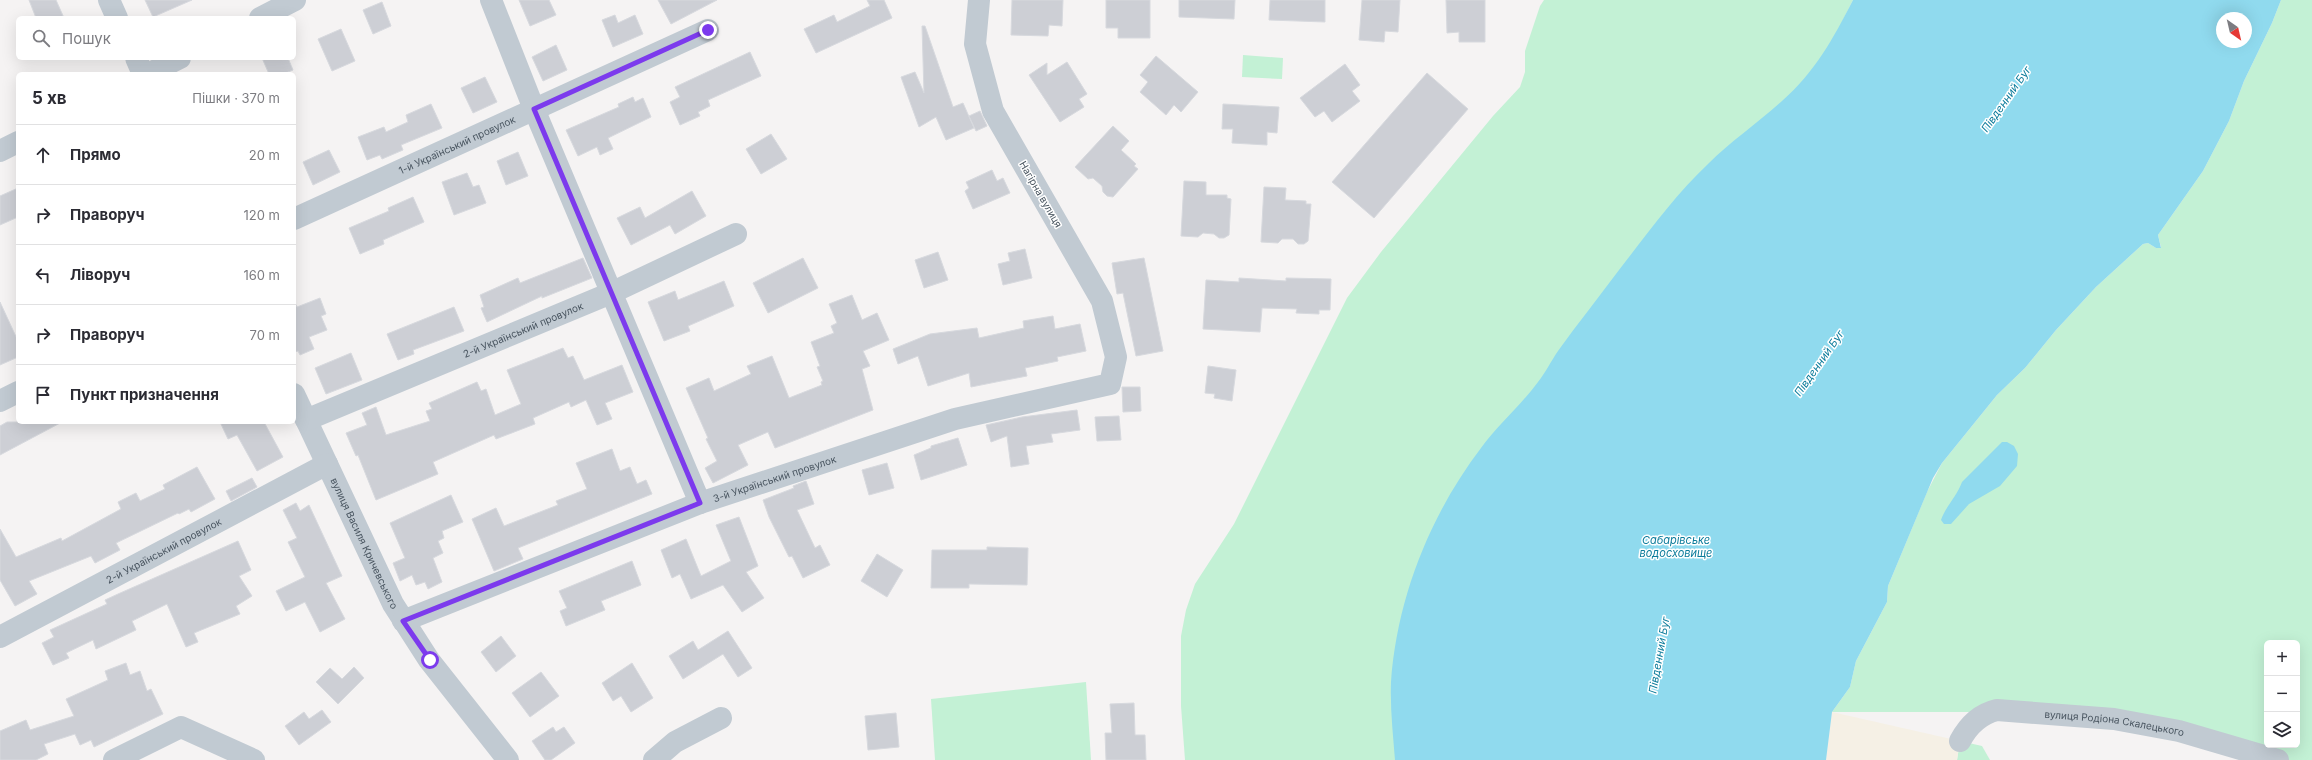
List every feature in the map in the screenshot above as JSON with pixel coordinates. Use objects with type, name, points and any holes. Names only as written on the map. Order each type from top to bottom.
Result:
[{"type":"street","points":[[108,0],[116,16]]},
{"type":"street","points":[[264,16],[295,0]]},
{"type":"street","points":[[491,0],[534,109],[700,503]]},
{"type":"street","name":"Нагірна вулиця","points":[[979,0],[975,44],[993,111],[1102,301],[1116,357],[1110,384]]},
{"type":"street","name":"1-й Український провулок","points":[[296,218],[708,30]]},
{"type":"street","points":[[137,60],[142,72]]},
{"type":"street","points":[[152,72],[176,60]]},
{"type":"street","points":[[0,151],[16,143]]},
{"type":"street","name":"2-й Український провулок","points":[[306,420],[611,293],[736,234]]},
{"type":"street","name":"3-й Український провулок","points":[[403,621],[700,503],[956,419],[1110,384]]},
{"type":"street","points":[[0,401],[16,393]]},
{"type":"street","name":"вулиця Василя Кричевського","points":[[296,398],[393,604],[430,660],[508,760]]},
{"type":"street","name":"2-й Український провулок","points":[[0,637],[327,464]]},
{"type":"street","name":"вулиця Родіона Скалецького","points":[[1960,741],[1964,733],[1976,721],[1982,716],[1997,710],[2114,719],[2178,731],[2278,760]]},
{"type":"street","points":[[654,760],[675,742],[721,718]]},
{"type":"street","points":[[114,760],[181,727],[254,760]]},
{"type":"green space","points":[[1544,0],[1853,0],[1841,24],[1855,60],[1417,760],[1185,760],[1181,706],[1181,636],[1186,610],[1195,584],[1234,524],[1347,298],[1381,252],[1493,116],[1520,87],[1525,72],[1525,51],[1540,6]]},
{"type":"green space","points":[[2281,0],[2312,0],[2312,760],[2278,760],[2179,731],[1990,712],[1832,712],[1850,687],[1856,661],[1887,602],[1888,586],[1927,492],[1942,463],[1997,395],[2025,368],[2056,330],[2096,287],[2143,244],[2148,243],[2156,248],[2161,247],[2158,235],[2203,171],[2229,121],[2244,81],[2272,23]]},
{"type":"green space","points":[[1243,55],[1283,58],[1282,79],[1242,77]]},
{"type":"green space","points":[[1086,682],[1091,760],[935,760],[931,699]]},
{"type":"green space","points":[[1960,741],[1982,746],[1990,760],[1957,760]]},
{"type":"sand","points":[[1832,712],[1960,741],[1957,760],[1826,760]]},
{"type":"water","name":"Сабарівське водосховище","points":[[1853,0],[2281,0],[2272,23],[2244,81],[2229,121],[2203,171],[2158,235],[2161,248],[2156,248],[2148,243],[2143,244],[2096,287],[2056,330],[2025,368],[1997,395],[1942,463],[1933,478],[1888,586],[1887,602],[1856,661],[1850,687],[1832,712],[1826,760],[1395,760],[1391,711],[1391,682],[1394,651],[1400,619],[1419,559],[1446,501],[1481,448],[1538,382],[1555,355],[1662,215],[1696,176],[1717,156],[1794,90],[1814,67]]},
{"type":"water","points":[[2002,442],[2007,442],[2014,446],[2018,454],[2017,466],[2000,486],[1969,504],[1951,524],[1944,524],[1941,520],[1943,515],[1962,482]]},
{"type":"building","points":[[29,0],[56,0],[63,16],[35,16]]},
{"type":"building","points":[[145,0],[192,0],[155,16],[153,16]]},
{"type":"building","points":[[519,0],[549,0],[556,15],[530,26]]},
{"type":"building","points":[[658,0],[717,0],[671,24]]},
{"type":"building","points":[[867,0],[884,0],[892,18],[816,53],[804,29],[834,15],[837,22],[870,6]]},
{"type":"building","points":[[1012,0],[1063,0],[1062,26],[1049,25],[1048,36],[1011,35]]},
{"type":"building","points":[[1106,0],[1150,0],[1150,38],[1118,38],[1118,28],[1106,28]]},
{"type":"building","points":[[1179,0],[1235,0],[1234,19],[1179,17]]},
{"type":"building","points":[[1270,0],[1325,0],[1325,22],[1269,20]]},
{"type":"building","points":[[1362,0],[1400,0],[1398,32],[1385,31],[1384,42],[1359,40]]},
{"type":"building","points":[[1446,0],[1485,0],[1485,42],[1459,42],[1459,32],[1447,33]]},
{"type":"building","points":[[382,2],[391,26],[373,34],[363,10]]},
{"type":"building","points":[[615,15],[618,23],[635,15],[643,34],[613,47],[602,20]]},
{"type":"building","points":[[922,26],[925,26],[953,107],[963,103],[974,128],[946,140],[936,117],[919,127],[901,77],[915,72],[924,93]]},
{"type":"building","points":[[341,29],[355,61],[332,71],[318,39]]},
{"type":"building","points":[[556,45],[567,70],[543,81],[532,57]]},
{"type":"building","points":[[750,52],[761,76],[708,100],[710,106],[698,112],[700,116],[680,125],[670,102],[680,97],[675,87]]},
{"type":"building","points":[[1156,56],[1198,92],[1181,112],[1174,105],[1166,115],[1140,92],[1148,82],[1140,75]]},
{"type":"building","points":[[263,60],[289,60],[293,70],[288,72],[268,72]]},
{"type":"building","points":[[1067,62],[1087,94],[1079,99],[1084,107],[1060,122],[1029,75],[1047,63],[1047,75]]},
{"type":"building","points":[[1345,64],[1360,85],[1352,91],[1360,101],[1332,122],[1324,111],[1315,117],[1300,98]]},
{"type":"building","points":[[1427,73],[1468,109],[1374,218],[1332,182]]},
{"type":"building","points":[[485,77],[497,102],[473,113],[461,88]]},
{"type":"building","points":[[633,97],[635,102],[643,98],[651,117],[608,138],[613,149],[600,155],[597,147],[578,156],[566,130],[619,107],[618,104]]},
{"type":"building","points":[[431,104],[442,128],[401,145],[403,150],[382,159],[380,155],[367,160],[358,137],[384,127],[386,132],[408,122],[406,115]]},
{"type":"building","points":[[1223,104],[1279,107],[1277,133],[1267,132],[1267,145],[1232,143],[1233,129],[1222,129]]},
{"type":"building","points":[[980,111],[987,126],[976,131],[969,116]]},
{"type":"building","points":[[1113,126],[1129,141],[1121,150],[1136,164],[1134,166],[1138,169],[1113,197],[1107,196],[1103,192],[1102,186],[1093,178],[1088,179],[1075,167]]},
{"type":"building","points":[[771,134],[787,159],[761,174],[746,149]]},
{"type":"building","points":[[329,150],[340,172],[313,185],[303,162]]},
{"type":"building","points":[[518,152],[528,176],[506,185],[497,161]]},
{"type":"building","points":[[992,170],[997,181],[1003,178],[1010,193],[973,209],[965,191],[969,188],[966,182]]},
{"type":"building","points":[[467,173],[473,187],[479,185],[486,203],[454,215],[442,182]]},
{"type":"building","points":[[1184,181],[1206,182],[1206,195],[1227,195],[1227,198],[1231,199],[1229,235],[1224,238],[1219,238],[1214,234],[1203,233],[1198,237],[1181,236]]},
{"type":"building","points":[[1264,187],[1286,188],[1285,200],[1306,201],[1306,204],[1311,204],[1308,241],[1304,244],[1298,244],[1293,239],[1282,239],[1278,243],[1261,242]]},
{"type":"building","points":[[16,189],[16,218],[0,225],[0,196]]},
{"type":"building","points":[[692,191],[706,216],[675,234],[670,225],[631,245],[617,218],[640,207],[645,218]]},
{"type":"building","points":[[413,197],[424,222],[383,240],[384,244],[360,254],[349,228],[389,211],[388,208]]},
{"type":"building","points":[[1025,249],[1032,278],[1003,285],[998,264],[1010,261],[1008,253]]},
{"type":"building","points":[[938,252],[948,280],[924,288],[915,260]]},
{"type":"building","points":[[583,258],[592,278],[542,298],[542,296],[487,322],[481,308],[484,307],[480,295],[518,278],[520,283]]},
{"type":"building","points":[[803,258],[818,288],[768,313],[753,283]]},
{"type":"building","points":[[1144,258],[1163,351],[1136,356],[1123,293],[1117,294],[1112,263]]},
{"type":"building","points":[[1239,278],[1286,281],[1286,278],[1331,279],[1330,310],[1319,310],[1319,314],[1296,313],[1297,309],[1262,308],[1260,332],[1203,329],[1206,280],[1239,282]]},
{"type":"building","points":[[724,281],[734,306],[688,326],[690,331],[664,341],[648,302],[675,291],[678,300]]},
{"type":"building","points":[[852,295],[862,320],[877,313],[889,340],[863,351],[870,366],[862,369],[873,410],[775,448],[768,432],[738,445],[748,465],[713,483],[705,468],[717,461],[706,439],[708,438],[686,388],[709,378],[714,391],[751,374],[747,366],[772,356],[789,398],[822,385],[821,382],[823,381],[817,367],[820,366],[811,342],[834,333],[831,326],[837,323],[829,304]]},
{"type":"building","points":[[320,298],[326,314],[321,316],[327,330],[309,337],[314,349],[300,355],[298,351],[296,352],[296,305],[297,307]]},
{"type":"building","points":[[0,302],[16,337],[16,358],[0,365]]},
{"type":"building","points":[[454,307],[464,331],[413,350],[414,354],[398,360],[387,334]]},
{"type":"building","points":[[1053,316],[1055,329],[1080,324],[1086,351],[1057,357],[1058,361],[1025,368],[1027,376],[971,387],[969,373],[928,386],[918,356],[898,364],[893,349],[930,334],[977,328],[979,338],[1024,328],[1023,321]]},
{"type":"building","points":[[563,348],[568,358],[573,356],[584,380],[622,365],[633,392],[605,403],[612,419],[597,425],[586,400],[571,407],[569,402],[533,418],[535,424],[496,439],[494,435],[433,462],[438,474],[376,500],[358,455],[356,456],[346,433],[367,425],[362,413],[376,407],[386,435],[430,421],[426,411],[432,409],[429,403],[477,382],[481,391],[486,389],[495,415],[521,404],[507,370]]},
{"type":"building","points":[[351,353],[362,380],[326,394],[315,368]]},
{"type":"building","points":[[1208,366],[1236,370],[1232,401],[1214,398],[1215,394],[1205,393]]},
{"type":"building","points":[[1122,387],[1140,387],[1141,411],[1123,412]]},
{"type":"building","points":[[1077,410],[1080,430],[1051,434],[1053,442],[1026,446],[1029,464],[1011,467],[1007,436],[991,442],[986,425],[1022,417]]},
{"type":"building","points":[[1119,416],[1121,440],[1097,441],[1095,417]]},
{"type":"building","points":[[7,422],[16,422],[16,424],[58,424],[0,455],[0,426]]},
{"type":"building","points":[[221,424],[265,424],[283,457],[257,471],[237,435],[228,439]]},
{"type":"building","points":[[958,438],[967,465],[921,480],[914,455],[931,448],[931,446]]},
{"type":"building","points":[[612,449],[620,471],[630,467],[637,484],[646,480],[652,494],[518,548],[523,559],[494,571],[472,519],[496,508],[504,526],[558,505],[556,501],[587,489],[576,463]]},
{"type":"building","points":[[887,463],[894,488],[869,495],[862,470]]},
{"type":"building","points":[[197,467],[215,499],[191,512],[189,509],[179,514],[178,513],[116,543],[120,550],[95,563],[91,556],[29,581],[37,594],[15,606],[0,580],[0,529],[16,557],[61,538],[62,541],[121,509],[118,502],[136,493],[140,501],[165,489],[163,485]]},
{"type":"building","points":[[252,478],[257,487],[231,501],[226,491]]},
{"type":"building","points":[[806,481],[814,504],[797,510],[815,548],[820,545],[830,565],[803,578],[792,556],[789,557],[769,517],[763,500],[794,488],[793,486]]},
{"type":"building","points":[[451,495],[463,522],[442,531],[444,538],[438,541],[443,553],[433,558],[442,582],[428,589],[425,582],[416,585],[412,575],[400,581],[393,563],[405,558],[390,523]]},
{"type":"building","points":[[296,503],[300,511],[309,505],[342,576],[326,583],[345,619],[320,632],[305,602],[286,611],[276,591],[305,577],[288,542],[297,538],[283,510]]},
{"type":"building","points":[[739,517],[758,566],[746,572],[764,598],[742,612],[723,585],[691,599],[680,574],[672,578],[661,550],[686,539],[701,576],[731,561],[716,525]]},
{"type":"building","points":[[238,541],[251,570],[239,576],[252,596],[236,606],[240,614],[194,633],[198,642],[186,647],[167,604],[132,621],[136,630],[96,649],[93,640],[66,653],[69,658],[53,665],[42,643],[54,637],[50,630],[107,604],[105,600]]},
{"type":"building","points":[[987,547],[1028,548],[1027,585],[969,584],[969,588],[931,588],[932,550],[987,550]]},
{"type":"building","points":[[877,554],[903,570],[887,597],[861,581]]},
{"type":"building","points":[[632,561],[641,585],[601,601],[605,610],[566,626],[560,611],[567,608],[559,591]]},
{"type":"building","points":[[728,631],[752,668],[738,677],[723,654],[683,679],[669,656],[693,641],[698,650]]},
{"type":"building","points":[[501,636],[516,656],[496,672],[481,652]]},
{"type":"building","points":[[126,663],[130,675],[140,671],[147,691],[151,689],[163,714],[94,747],[91,740],[80,745],[75,734],[44,744],[48,754],[36,760],[0,760],[0,731],[26,720],[30,730],[74,716],[66,699],[108,680],[105,671]]},
{"type":"building","points":[[632,663],[653,698],[631,712],[621,696],[613,701],[602,683]]},
{"type":"building","points":[[354,667],[364,678],[338,704],[316,682],[330,668],[342,679]]},
{"type":"building","points":[[541,672],[559,696],[530,717],[512,693]]},
{"type":"building","points":[[1134,703],[1135,735],[1145,735],[1146,760],[1106,760],[1105,733],[1112,733],[1110,704]]},
{"type":"building","points":[[322,710],[331,722],[299,745],[285,726],[304,712],[309,719]]},
{"type":"building","points":[[896,713],[899,747],[868,750],[865,716]]},
{"type":"building","points":[[553,727],[556,732],[564,727],[575,743],[551,760],[545,760],[532,741]]},
{"type":"route","points":[[430,660],[403,621],[700,503],[534,109],[708,30]]},
{"type":"water label","name":"Південний Буг","points":[[2006,99]]},
{"type":"water label","name":"Південний Буг","points":[[1819,363]]},
{"type":"water label","name":"Південний Буг","points":[[1659,655]]}]
